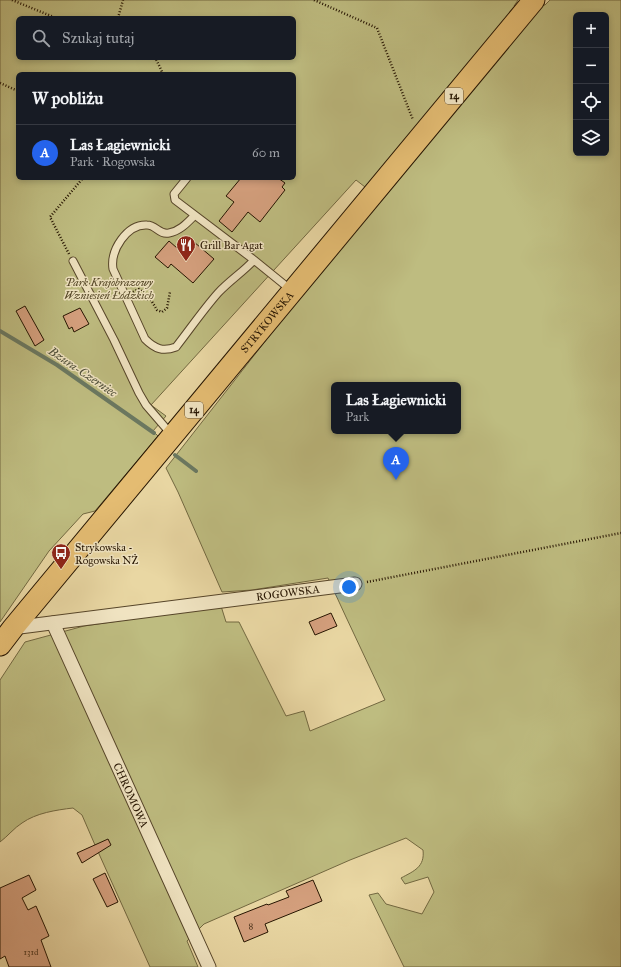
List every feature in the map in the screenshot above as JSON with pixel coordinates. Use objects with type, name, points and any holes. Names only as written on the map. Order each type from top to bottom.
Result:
[{"type":"main road","name":"STRYKOWSKA","points":[[0,645],[6,629],[172,436],[534,0]]},
{"type":"street","name":"ROGOWSKA","points":[[6,629],[355,584]]},
{"type":"street","name":"CHROMOWA","points":[[53,623],[209,967]]},
{"type":"lane","points":[[185,180],[174,194],[173,196],[175,200],[292,291]]},
{"type":"lane","points":[[194,216],[181,229],[172,233],[167,234],[159,232],[153,226],[147,224],[131,229],[126,233],[117,248],[112,262],[126,297],[146,339],[152,346],[160,350],[169,350],[176,347],[217,294],[228,282],[247,268],[254,260]]},
{"type":"lane","points":[[73,261],[111,334],[139,393],[146,405],[172,436]]},
{"type":"path","points":[[12,0],[51,16]]},
{"type":"path","points":[[119,16],[123,0]]},
{"type":"path","points":[[314,0],[377,28],[420,138]]},
{"type":"path","points":[[156,60],[162,72]]},
{"type":"path","points":[[0,83],[16,90]]},
{"type":"path","points":[[73,261],[50,217],[81,180]]},
{"type":"path","points":[[126,297],[139,289],[144,298],[151,300],[157,310],[162,312],[167,308],[170,292]]},
{"type":"path","points":[[355,584],[621,533]]},
{"type":"green space","name":"Park Krajobrazowy Wzniesień Łódzkich","points":[[0,0],[518,0],[514,6],[545,5],[550,0],[621,0],[621,967],[404,967],[369,895],[378,893],[386,904],[422,914],[434,892],[428,877],[405,884],[401,878],[418,868],[423,856],[423,850],[406,838],[350,860],[204,924],[187,941],[198,967],[150,967],[82,815],[73,808],[40,814],[19,825],[0,842],[0,680],[25,642],[84,626],[221,606],[226,622],[239,622],[286,716],[304,711],[310,731],[385,700],[328,578],[252,590],[222,592],[166,468],[378,197],[356,180],[151,405],[166,416],[153,431],[158,436],[95,511],[83,514],[49,551],[0,622]]},
{"type":"building","points":[[239,180],[281,180],[285,183],[282,187],[285,190],[260,222],[248,212],[232,232],[219,221],[234,202],[226,196]]},
{"type":"building","name":"Grill Bar Agat","points":[[187,236],[214,259],[193,283],[171,264],[168,268],[155,257],[169,241],[177,248]]},
{"type":"building","points":[[25,306],[44,340],[35,346],[16,311]]},
{"type":"building","points":[[80,308],[89,324],[74,332],[72,327],[69,329],[63,316]]},
{"type":"building","points":[[331,613],[337,626],[315,635],[309,622]]},
{"type":"building","points":[[108,839],[111,845],[82,863],[77,853]]},
{"type":"building","points":[[105,873],[118,902],[107,907],[93,879]]},
{"type":"building","points":[[29,875],[36,890],[22,898],[28,910],[36,906],[49,936],[41,940],[51,967],[9,967],[5,956],[0,959],[0,888]]},
{"type":"building","points":[[313,880],[322,901],[265,924],[268,932],[244,942],[234,917],[289,897],[286,891]]},
{"type":"waterway","name":"Bzura-Czerniec","points":[[0,331],[57,365],[154,433]]},
{"type":"waterway","name":"Bzura-Czerniec","points":[[175,455],[196,471]]},
{"type":"place","name":"Grill Bar Agat","points":[[186,262]]},
{"type":"place","name":"Las Łagiewnicki","points":[[396,480]]},
{"type":"place","name":"Strykowska - Rogowska NŻ","points":[[61,570]]}]
